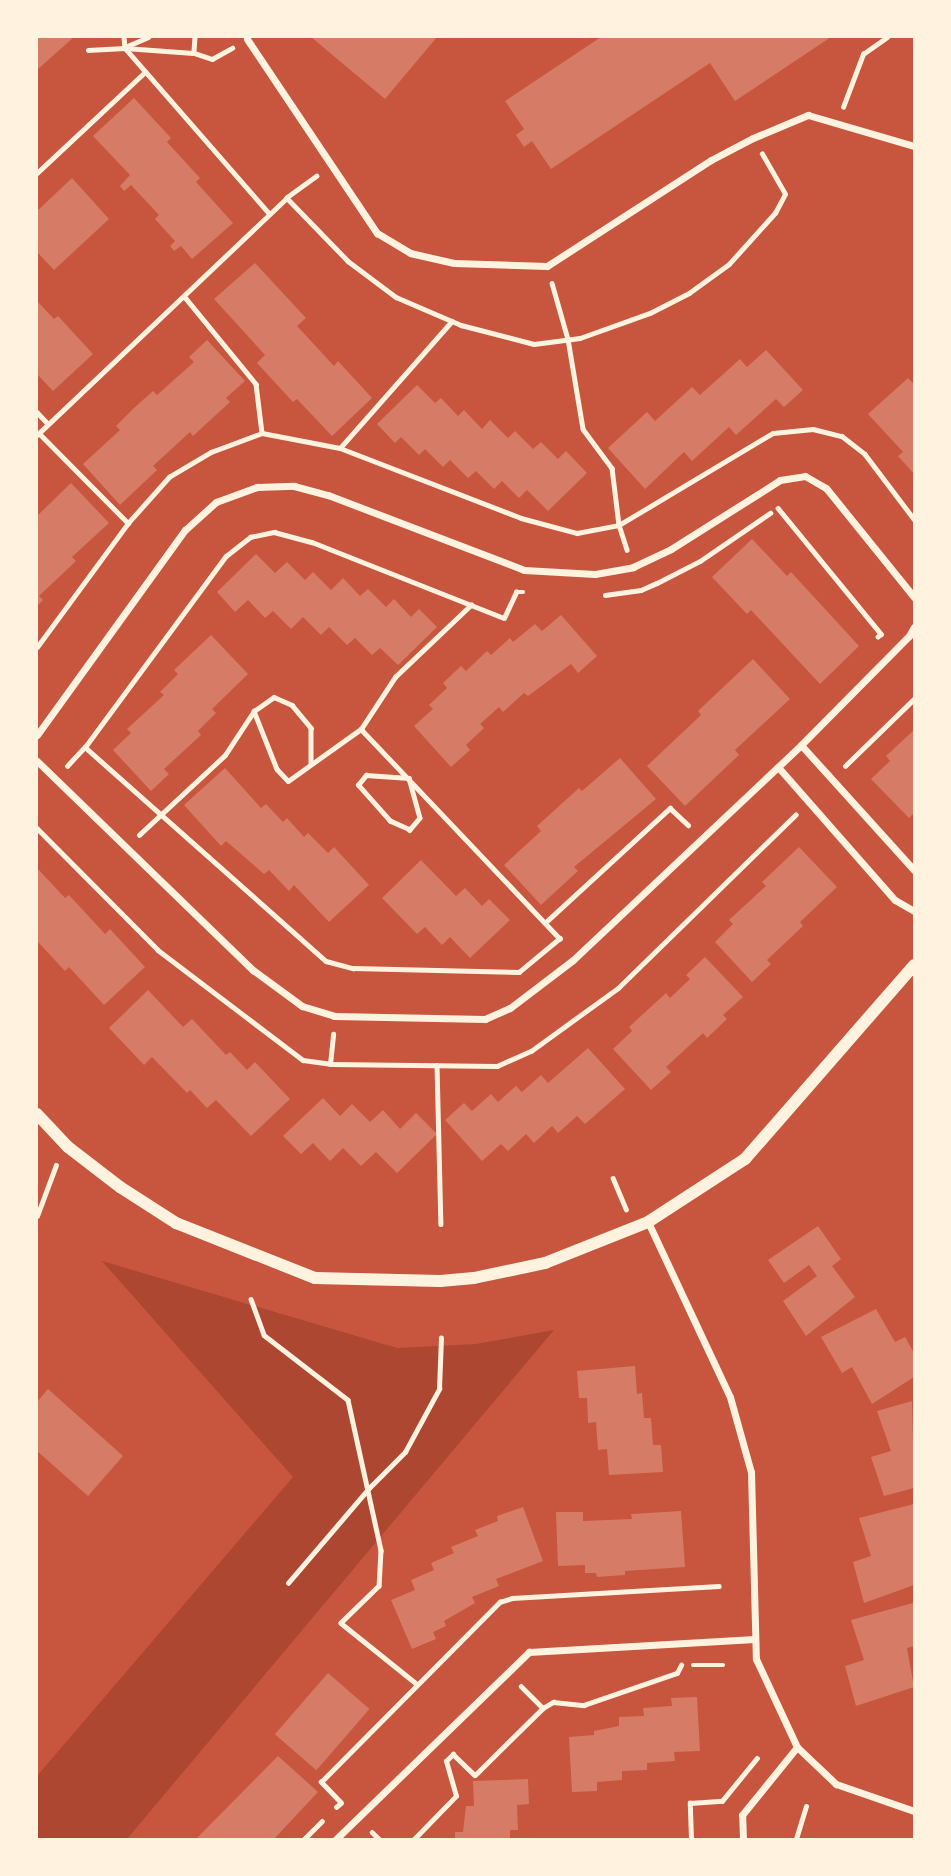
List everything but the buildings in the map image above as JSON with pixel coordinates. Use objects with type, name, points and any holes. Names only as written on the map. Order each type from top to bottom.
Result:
[{"type":"street","points":[[247,39],[377,233],[410,253],[454,263],[547,266],[711,160],[753,138],[808,115],[914,146]]},
{"type":"street","points":[[37,735],[185,530],[216,502],[257,486],[294,486],[328,495],[524,570],[595,574],[633,567],[670,549],[780,480],[805,476],[826,488],[914,597]]},
{"type":"street","points":[[37,761],[253,970],[302,1006],[334,1016],[485,1019],[510,1008],[573,960],[801,745],[909,636],[914,626]]},
{"type":"street","points":[[801,745],[914,870]]},
{"type":"street","points":[[778,767],[895,900],[914,911]]},
{"type":"street","points":[[37,1114],[68,1146],[120,1187],[176,1223],[315,1278],[440,1281],[474,1278],[545,1263],[648,1222],[745,1159],[914,965]]},
{"type":"street","points":[[648,1222],[730,1397],[751,1472],[756,1659],[797,1747],[836,1784],[914,1811]]},
{"type":"street","points":[[336,1839],[529,1652],[755,1639]]},
{"type":"street","points":[[743,1839],[742,1815],[797,1747]]},
{"type":"path","points":[[124,37],[125,48],[270,214]]},
{"type":"path","points":[[125,48],[148,37]]},
{"type":"path","points":[[194,53],[195,37]]},
{"type":"path","points":[[836,124],[863,54],[887,37]]},
{"type":"path","points":[[88,50],[125,48],[194,53],[212,59],[247,39]]},
{"type":"path","points":[[37,173],[145,72]]},
{"type":"path","points":[[128,523],[38,434],[287,198]]},
{"type":"path","points":[[547,266],[568,340],[583,429],[612,468],[619,525],[641,590]]},
{"type":"path","points":[[184,296],[256,384],[262,433]]},
{"type":"path","points":[[340,448],[452,321]]},
{"type":"path","points":[[37,412],[48,424]]},
{"type":"path","points":[[37,647],[128,523],[169,477],[211,452],[262,433],[340,448],[521,518],[577,533],[619,525],[773,433],[813,429],[842,436],[865,454],[914,519]]},
{"type":"path","points":[[601,595],[641,590],[700,561],[780,507],[881,634],[872,643]]},
{"type":"path","points":[[54,778],[85,747],[226,556],[250,537],[274,531],[312,542],[505,618],[516,592],[529,593]]},
{"type":"path","points":[[254,711],[276,769],[288,781],[360,729],[395,677],[471,605]]},
{"type":"path","points":[[126,847],[225,755],[254,711],[274,697],[292,705],[311,728],[311,764]]},
{"type":"path","points":[[827,775],[844,768],[914,699]]},
{"type":"path","points":[[360,729],[547,922],[573,960]]},
{"type":"path","points":[[85,747],[326,961],[353,968],[519,972],[560,938]]},
{"type":"path","points":[[366,775],[409,778],[419,818],[410,830],[390,821],[358,785],[366,775]]},
{"type":"path","points":[[37,828],[158,950],[303,1060],[330,1064],[497,1066],[531,1051],[618,988],[794,817],[804,798]]},
{"type":"path","points":[[547,922],[670,808],[689,825],[698,816]]},
{"type":"path","points":[[330,1064],[334,1016]]},
{"type":"path","points":[[437,1065],[441,1224]]},
{"type":"path","points":[[37,1216],[51,1172],[68,1146]]},
{"type":"path","points":[[613,1178],[633,1227]]},
{"type":"path","points":[[251,1299],[264,1335],[348,1400],[381,1549],[379,1586],[341,1623],[417,1684]]},
{"type":"path","points":[[289,1583],[369,1488],[405,1452],[439,1390],[441,1338]]},
{"type":"path","points":[[304,1839],[341,1802],[321,1782],[487,1612],[512,1598],[719,1586]]},
{"type":"path","points":[[414,1839],[456,1796],[446,1761],[453,1754],[475,1775],[543,1708],[553,1702],[583,1705],[677,1673],[678,1665],[723,1665]]},
{"type":"path","points":[[507,1672],[543,1708]]},
{"type":"path","points":[[691,1839],[690,1803],[722,1801],[757,1758]]},
{"type":"path","points":[[796,1839],[806,1807]]},
{"type":"shaded area","points":[[102,1261],[397,1348],[476,1344],[554,1330],[127,1839],[37,1839],[37,1776],[293,1477]]}]
